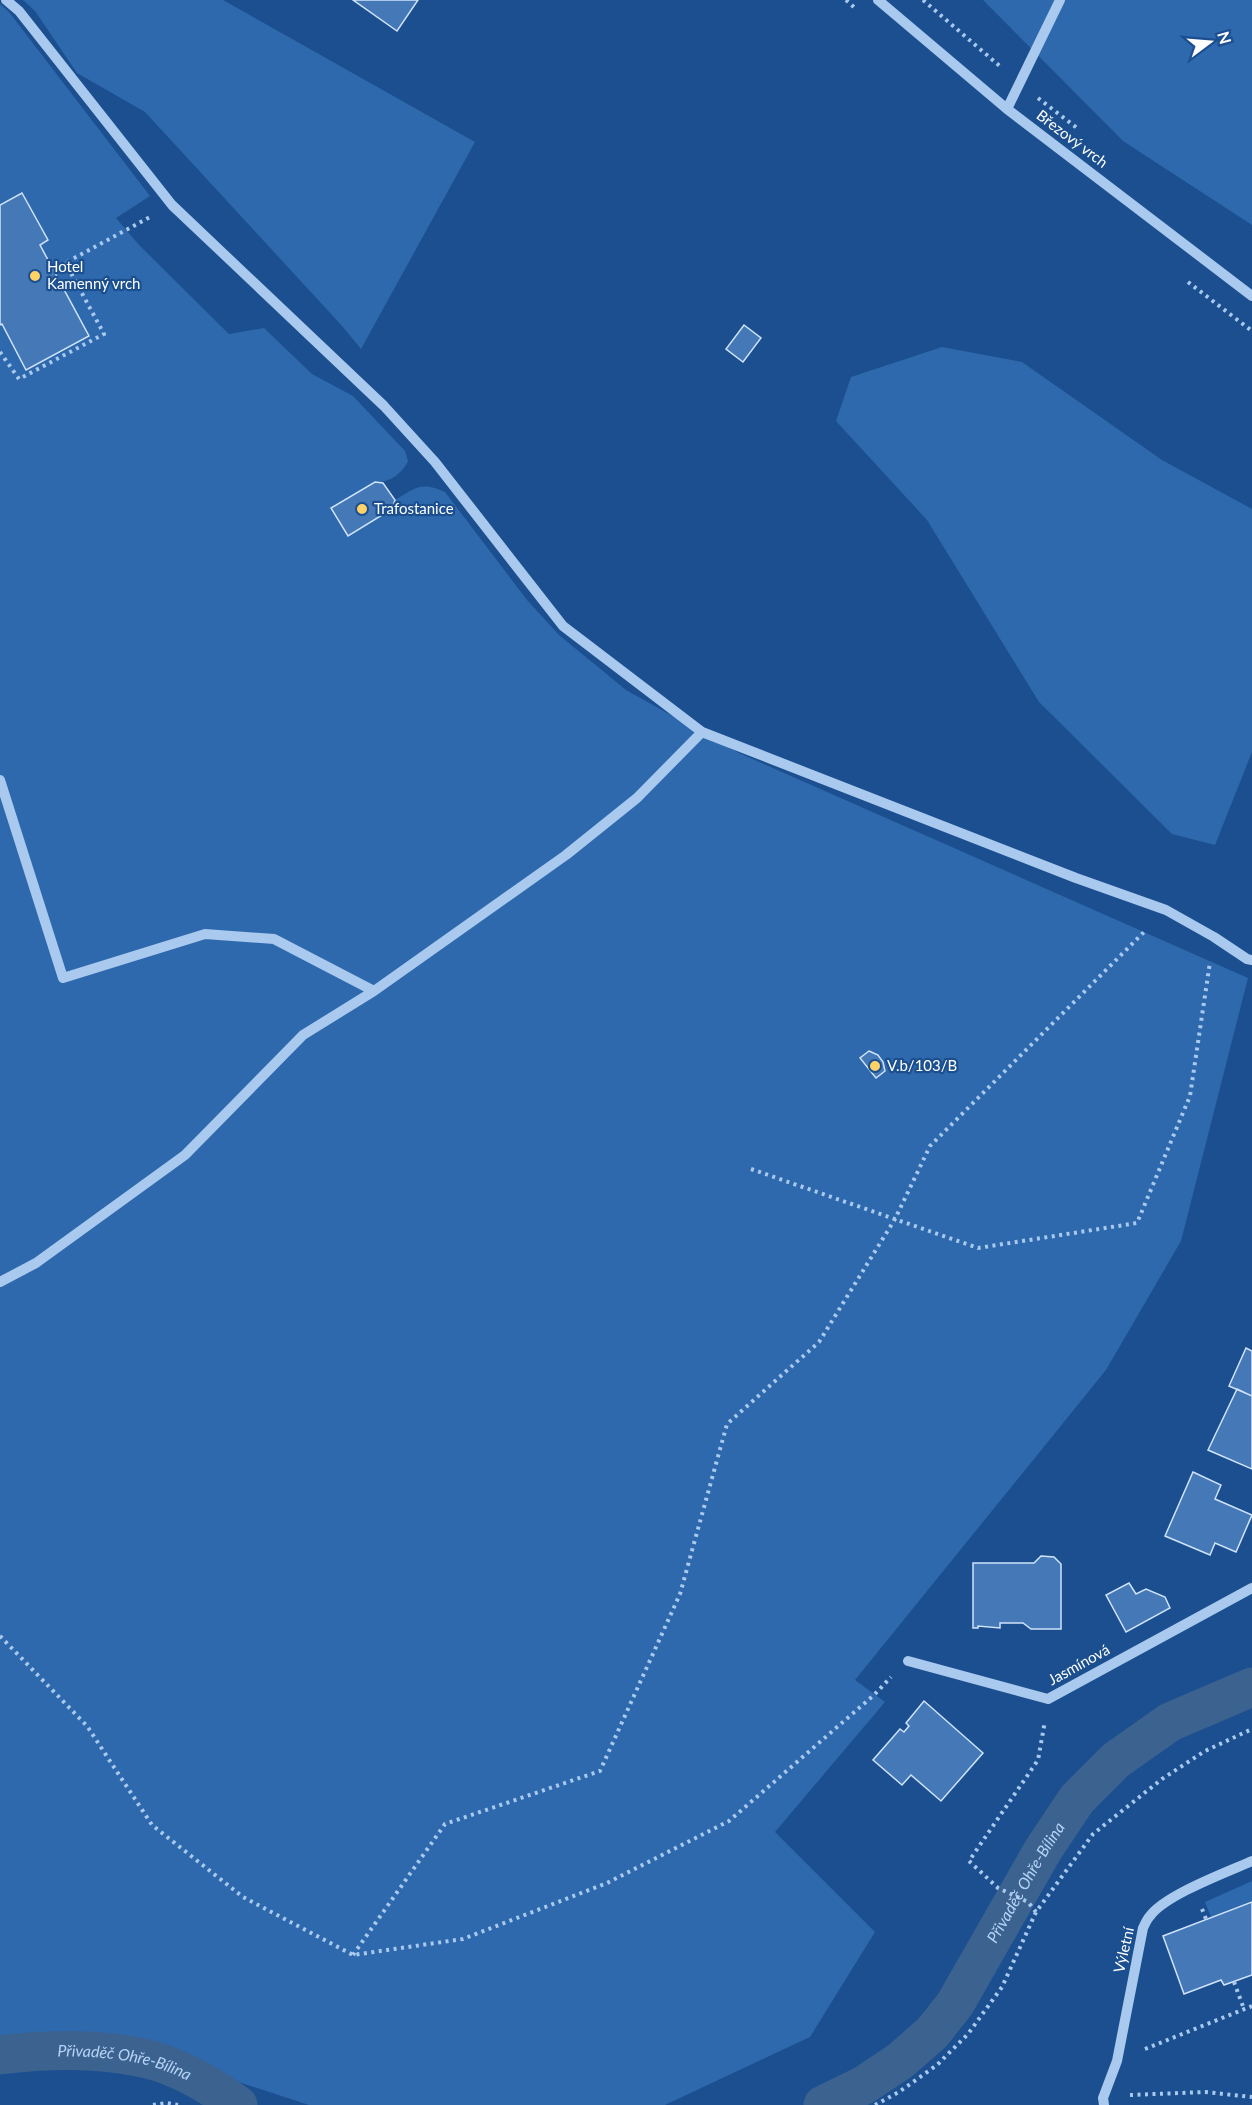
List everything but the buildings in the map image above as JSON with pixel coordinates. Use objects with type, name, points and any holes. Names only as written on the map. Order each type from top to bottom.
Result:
[{"type":"street","points":[[6,0],[19,11],[172,206],[384,406],[435,462],[564,626],[702,732],[1076,878],[1166,910],[1252,960]]},
{"type":"street","name":"Březový vrch","points":[[878,0],[1007,109],[1252,296]]},
{"type":"street","points":[[1007,109],[1060,0]]},
{"type":"street","points":[[0,1282],[36,1263],[185,1155],[303,1035],[374,991],[566,855],[637,798],[702,732]]},
{"type":"street","points":[[0,780],[63,978],[206,934],[274,939],[374,991]]},
{"type":"street","name":"Jasmínová","points":[[908,1661],[1048,1699],[1252,1588]]},
{"type":"street","name":"Výletní","points":[[1103,2101],[1117,2061],[1143,1928],[1150,1915],[1198,1884],[1252,1861]]},
{"type":"path","points":[[923,0],[1020,83],[1086,135]]},
{"type":"path","points":[[54,269],[172,206]]},
{"type":"path","points":[[0,352],[19,378],[104,334],[65,262]]},
{"type":"path","points":[[353,1955],[445,1824],[600,1771],[680,1594],[727,1425],[819,1342],[895,1219],[930,1146],[1166,910]]},
{"type":"path","points":[[751,1169],[978,1248],[1137,1223],[1190,1096],[1214,937]]},
{"type":"path","points":[[0,1636],[87,1726],[152,1825],[243,1897],[353,1955],[463,1939],[607,1883],[729,1821],[874,1695],[908,1661]]},
{"type":"path","points":[[1036,1912],[1028,1902],[998,1888],[969,1861],[1038,1760],[1048,1699]]},
{"type":"path","points":[[875,2105],[899,2092],[937,2065],[969,2034],[1002,1988],[1036,1912],[1093,1834],[1162,1779],[1205,1750],[1252,1729]]},
{"type":"path","points":[[1234,1982],[1244,2009]]},
{"type":"path","points":[[1117,2061],[1252,2006]]},
{"type":"path","points":[[1103,2101],[1205,2092],[1252,2097]]},
{"type":"path","points":[[153,2105],[166,2103],[178,2105]]},
{"type":"shaded area","points":[[23,0],[223,0],[475,142],[361,349],[145,112],[77,73],[35,11]]},
{"type":"shaded area","points":[[983,0],[1252,0],[1252,225],[1123,141]]},
{"type":"shaded area","points":[[0,4],[9,12],[150,196],[116,218],[140,246],[229,334],[264,328],[312,374],[353,396],[405,451],[408,461],[399,474],[385,481],[375,482],[331,508],[348,535],[392,509],[395,500],[413,489],[430,487],[445,492],[527,600],[559,635],[626,690],[739,753],[1248,978],[1181,1241],[1106,1370],[855,1680],[885,1702],[775,1832],[875,1932],[810,2037],[665,2105],[309,2105],[211,2073],[152,2043],[108,2038],[65,2037],[0,2042]]},
{"type":"shaded area","points":[[942,347],[1022,362],[1162,460],[1252,509],[1252,752],[1215,845],[1172,834],[1039,702],[927,520],[836,421],[851,377]]},
{"type":"shaded area","points":[[1252,1881],[1252,1902],[1211,1917],[1205,1902]]},
{"type":"waterway","name":"Přivaděč Ohře-Bílina","points":[[823,2105],[864,2085],[900,2061],[932,2033],[955,2004],[1043,1850],[1077,1799],[1116,1760],[1170,1722],[1252,1687]]},
{"type":"waterway","name":"Přivaděč Ohře-Bílina","points":[[0,2055],[72,2050],[108,2052],[143,2058],[168,2065],[193,2077],[238,2105]]},
{"type":"place","name":"Hotel Kamenný vrch","points":[[35,276]]},
{"type":"place","name":"Trafostanice","points":[[362,509]]},
{"type":"place","name":"V.b/103/B","points":[[875,1066]]}]
